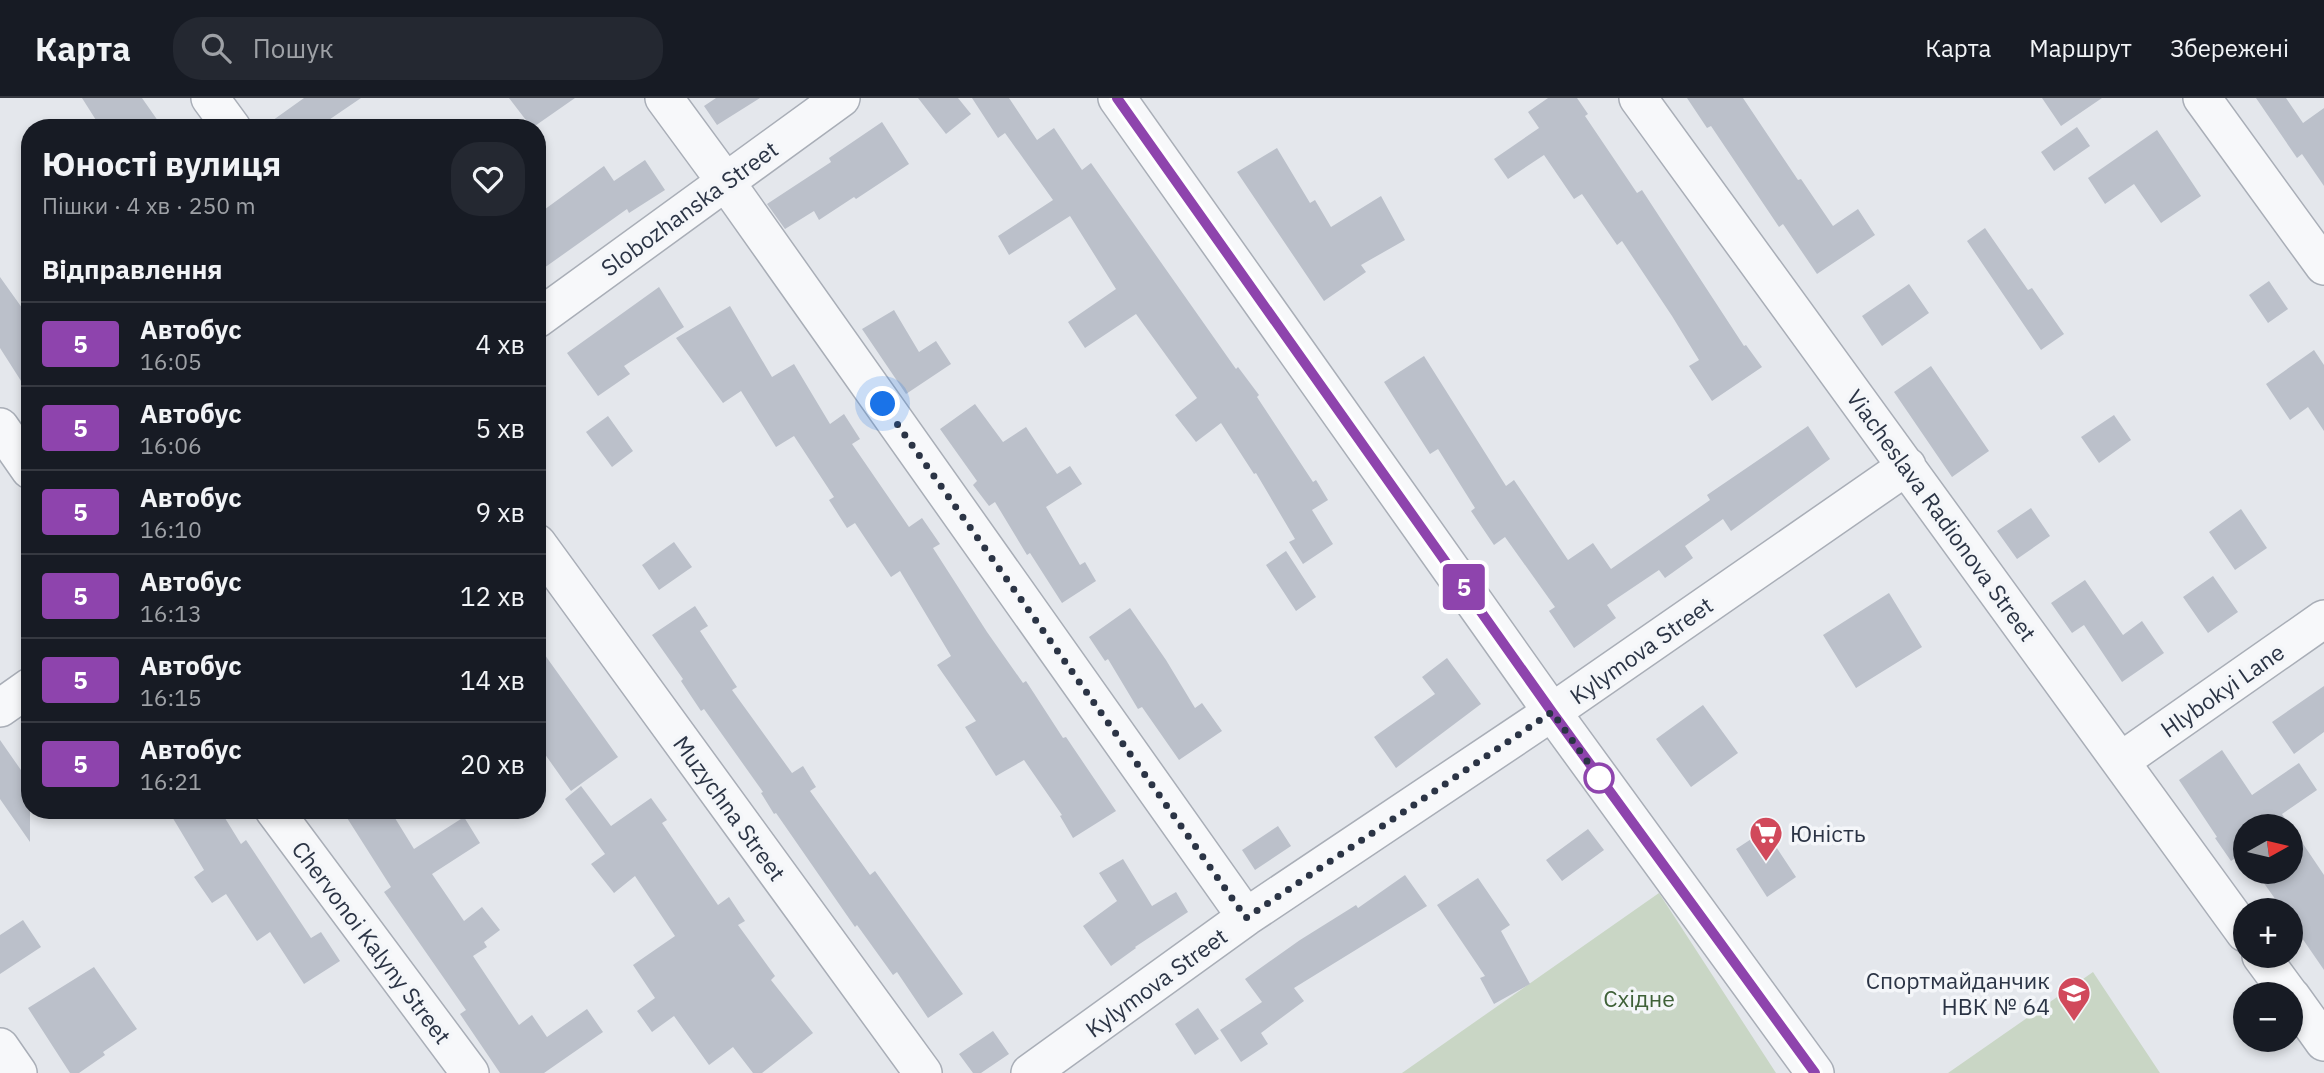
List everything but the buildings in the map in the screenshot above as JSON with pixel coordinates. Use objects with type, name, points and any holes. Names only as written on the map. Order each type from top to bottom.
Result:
[{"type":"street","points":[[210,98],[225,119]]},
{"type":"street","points":[[664,98],[726,181],[1246,918]]},
{"type":"street","name":"Slobozhanska Street","points":[[546,312],[841,98]]},
{"type":"street","points":[[1117,98],[1552,712],[1815,1073]]},
{"type":"street","name":"Viacheslava Radionova Street","points":[[1638,98],[2233,916]]},
{"type":"street","points":[[2202,98],[2324,266]]},
{"type":"street","points":[[0,427],[21,457]]},
{"type":"street","name":"Kylymova Street","points":[[1030,1073],[1246,918],[1552,712],[1907,466]]},
{"type":"street","name":"Muzychna Street","points":[[546,555],[923,1073]]},
{"type":"street","name":"Hlybokyi Lane","points":[[2121,761],[2324,619]]},
{"type":"street","points":[[0,708],[21,693]]},
{"type":"street","name":"Chervonoi Kalyny Street","points":[[281,819],[470,1073]]},
{"type":"street","points":[[2303,1013],[2324,1042]]},
{"type":"street","points":[[0,1047],[18,1073]]},
{"type":"green space","name":"Східне","points":[[1659,893],[1776,1073],[1402,1073]]},
{"type":"green space","name":"Спортмайданчик НВК № 64","points":[[2093,972],[2160,1073],[1948,1073]]},
{"type":"bus line","name":"5","points":[[1117,98],[1552,712],[1815,1073]]},
{"type":"place","name":"Юність","points":[[1766,863]]},
{"type":"place","name":"Спортмайданчик НВК № 64","points":[[2074,1023]]},
{"type":"route","points":[[883,404],[1246,918],[1552,712],[1599,778]]}]
